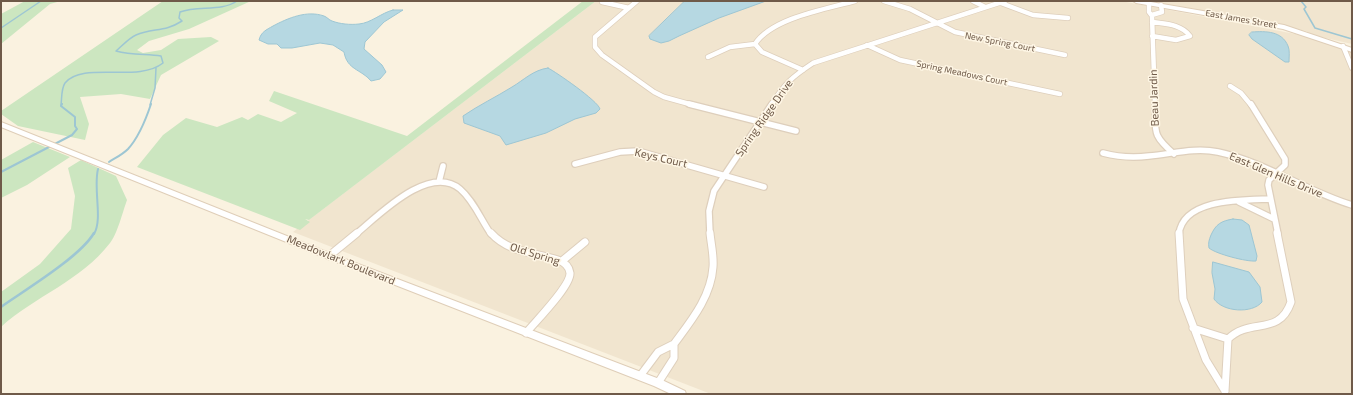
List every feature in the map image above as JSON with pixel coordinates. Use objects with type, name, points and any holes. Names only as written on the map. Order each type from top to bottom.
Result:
[{"type":"street","points":[[637,1],[595,37],[595,47],[607,59],[658,94],[796,131]]},
{"type":"street","points":[[755,44],[759,37],[781,24],[855,1]]},
{"type":"street","name":"New Spring Court","points":[[884,1],[916,12],[955,32],[968,36],[1066,55]]},
{"type":"street","points":[[973,1],[985,7]]},
{"type":"street","name":"East James Street","points":[[1136,1],[1284,27],[1352,49]]},
{"type":"street","points":[[602,2],[629,8]]},
{"type":"street","points":[[1003,2],[1012,8],[1028,13],[1057,18],[1068,18]]},
{"type":"street","name":"Spring Ridge Drive","points":[[658,383],[674,358],[674,344],[698,310],[711,283],[713,263],[708,212],[714,191],[784,85],[796,74],[813,63],[1003,2]]},
{"type":"street","name":"Beau Jardin","points":[[1150,3],[1149,12],[1152,15],[1156,135],[1160,142],[1174,154]]},
{"type":"street","points":[[1152,15],[1162,12],[1160,4]]},
{"type":"street","points":[[1152,22],[1181,28],[1190,36],[1183,40],[1177,40],[1152,36]]},
{"type":"street","points":[[708,57],[735,45],[755,44]]},
{"type":"street","points":[[755,44],[762,52],[803,70]]},
{"type":"street","name":"Spring Meadows Court","points":[[867,45],[900,60],[1060,94]]},
{"type":"street","points":[[1343,46],[1352,68]]},
{"type":"street","points":[[1226,393],[1228,339],[1235,332],[1277,322],[1288,312],[1291,302],[1270,199],[1268,182],[1285,165],[1284,155],[1248,100],[1242,93],[1230,86]]},
{"type":"street","name":"Meadowlark Boulevard","points":[[1,124],[329,256],[658,383],[681,394]]},
{"type":"street","name":"Keys Court","points":[[575,164],[620,152],[638,151],[764,187]]},
{"type":"street","name":"East Glen Hills Drive","points":[[1103,153],[1138,158],[1203,151],[1216,152],[1235,157],[1332,199],[1352,204]]},
{"type":"street","points":[[439,182],[443,166]]},
{"type":"street","name":"Old Spring","points":[[329,256],[406,193],[422,185],[439,182],[453,184],[462,189],[485,228],[500,242],[526,253],[562,261],[568,268],[570,274],[569,281],[526,332]]},
{"type":"street","points":[[1226,393],[1206,360],[1183,300],[1179,232],[1182,223],[1189,214],[1208,204],[1270,199]]},
{"type":"street","points":[[1238,201],[1274,219]]},
{"type":"street","points":[[562,261],[585,242]]},
{"type":"street","points":[[1193,328],[1228,339]]},
{"type":"street","name":"Spring Ridge Drive","points":[[640,376],[658,351],[666,346],[674,344]]},
{"type":"shaded area","points":[[596,1],[1121,1],[1306,36],[1352,52],[1352,394],[711,394],[293,232]]},
{"type":"shaded area","points":[[1148,1],[1352,1],[1352,44],[1312,35],[1306,31],[1229,15]]},
{"type":"green space","points":[[25,1],[61,1],[50,4],[1,44],[1,14]]},
{"type":"green space","points":[[163,1],[251,1],[189,29],[149,41],[137,50],[143,53],[161,50],[178,39],[211,37],[219,41],[161,75],[150,99],[121,94],[80,97],[89,124],[85,140],[18,126],[1,114],[1,111]]},
{"type":"green space","points":[[583,1],[596,1],[309,220],[305,219],[310,222],[300,230],[137,167],[163,135],[186,118],[217,127],[242,117],[248,120],[258,114],[281,122],[297,113],[269,101],[274,91],[407,136]]},
{"type":"green space","points":[[33,142],[70,157],[27,185],[1,198],[1,160]]},
{"type":"green space","points":[[81,160],[116,176],[127,200],[113,239],[86,268],[28,306],[1,327],[1,292],[40,264],[71,229],[75,196],[68,168]]},
{"type":"water","points":[[685,1],[766,1],[719,18],[669,41],[661,43],[650,39],[649,36]]},
{"type":"water","points":[[393,10],[403,10],[384,22],[365,42],[364,49],[382,65],[386,72],[380,79],[371,81],[351,66],[344,52],[333,45],[320,43],[292,48],[281,48],[277,44],[268,44],[259,40],[262,33],[268,29],[285,20],[304,14],[318,14],[338,23],[356,24],[368,22]]},
{"type":"water","points":[[1252,32],[1268,32],[1282,37],[1289,48],[1289,62],[1285,62],[1252,39],[1249,35]]},
{"type":"water","points":[[548,68],[585,94],[598,105],[600,109],[596,113],[575,119],[546,133],[506,145],[500,136],[464,123],[463,116],[469,112],[533,73]]},
{"type":"water","points":[[1233,219],[1242,220],[1249,225],[1257,256],[1256,261],[1232,257],[1218,253],[1209,248],[1209,240],[1215,228],[1222,222]]},
{"type":"water","points":[[1213,262],[1249,272],[1260,287],[1262,302],[1257,306],[1245,310],[1231,309],[1218,303],[1214,299],[1215,289],[1212,273]]},
{"type":"waterway","points":[[1,28],[41,1]]},
{"type":"waterway","points":[[61,105],[64,85],[73,77],[84,73],[140,71],[152,69],[163,63],[161,56],[116,51],[133,36],[170,27],[182,21],[179,18],[180,12],[224,6],[237,1]]},
{"type":"waterway","points":[[1301,1],[1306,7],[1304,9],[1315,28],[1352,39]]},
{"type":"waterway","points":[[150,105],[155,88],[156,68]]},
{"type":"waterway","points":[[1,172],[72,135],[77,129],[75,126],[75,117],[61,106],[62,104]]},
{"type":"waterway","points":[[109,162],[128,149],[136,139],[151,104]]},
{"type":"waterway","points":[[94,234],[97,228],[98,220],[98,169]]},
{"type":"waterway","points":[[1,307],[65,262],[77,252],[94,233]]}]
